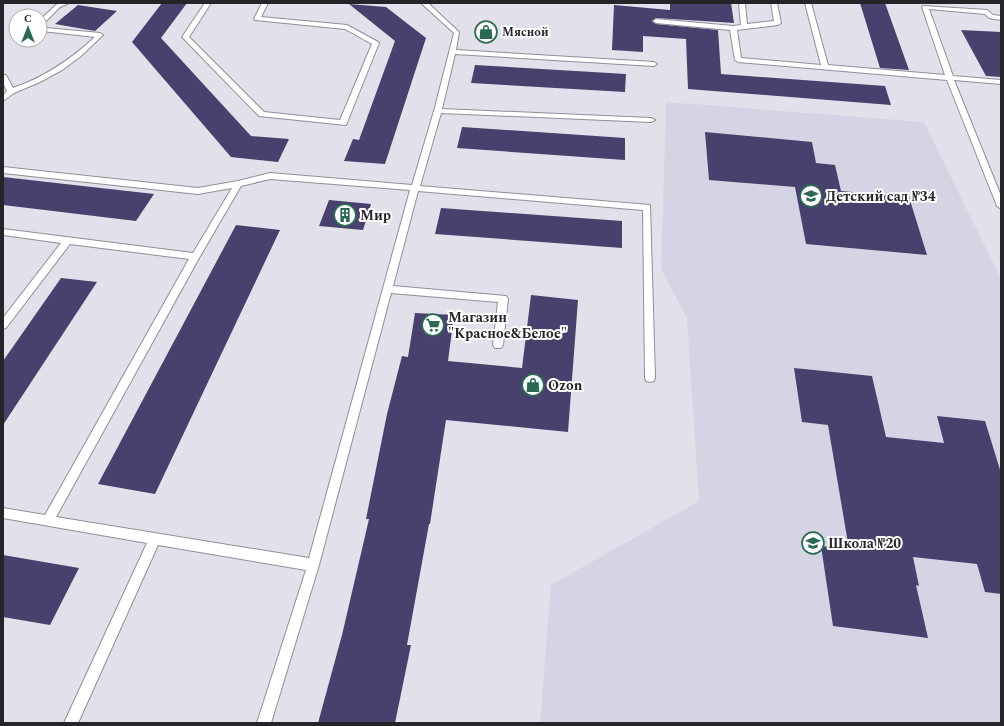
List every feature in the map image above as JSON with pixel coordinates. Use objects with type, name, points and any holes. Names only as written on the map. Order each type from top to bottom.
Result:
[{"type":"lane","points":[[3,99],[11,91],[35,83],[52,74],[80,54],[100,35],[44,30],[40,24],[58,6],[66,3]]},
{"type":"lane","points":[[208,3],[185,37],[262,114],[343,123],[376,43],[347,27],[257,19],[265,3]]},
{"type":"lane","points":[[264,723],[312,565],[453,52],[457,33],[424,3]]},
{"type":"lane","points":[[742,3],[744,27]]},
{"type":"lane","points":[[656,21],[733,28],[778,23],[774,3]]},
{"type":"lane","points":[[808,3],[825,68]]},
{"type":"lane","points":[[1001,18],[991,17],[987,12],[925,7],[950,78],[1001,206]]},
{"type":"lane","points":[[733,28],[738,60],[1001,82]]},
{"type":"lane","points":[[453,52],[654,64]]},
{"type":"lane","points":[[3,77],[11,91]]},
{"type":"lane","points":[[438,111],[651,120]]},
{"type":"lane","points":[[3,170],[198,191],[238,184],[270,176],[647,207],[650,378]]},
{"type":"lane","points":[[48,521],[195,257],[238,184]]},
{"type":"lane","points":[[3,232],[195,257]]},
{"type":"lane","points":[[3,325],[67,241]]},
{"type":"lane","points":[[387,289],[503,299],[498,345]]},
{"type":"lane","points":[[3,513],[312,565]]},
{"type":"lane","points":[[71,723],[155,539]]},
{"type":"shaded area","name":"Школа №20","points":[[666,102],[924,122],[1001,279],[1001,723],[540,723],[551,585],[699,501],[687,319],[661,269]]},
{"type":"building","points":[[162,3],[187,3],[161,38],[251,136],[289,139],[278,162],[231,157],[132,42]]},
{"type":"building","points":[[670,3],[731,3],[734,23],[656,18],[652,21],[656,24],[718,30],[721,74],[885,86],[891,105],[688,89],[686,39],[643,36],[643,52],[612,50],[614,5],[670,10]]},
{"type":"building","points":[[860,3],[885,3],[909,70],[880,68]]},
{"type":"building","points":[[349,4],[386,7],[426,38],[385,164],[344,161],[353,139],[359,140],[395,41]]},
{"type":"building","points":[[78,5],[117,11],[95,31],[55,24]]},
{"type":"building","points":[[961,30],[1001,32],[1001,77],[986,76]]},
{"type":"building","points":[[475,65],[626,74],[625,92],[471,83]]},
{"type":"building","points":[[462,127],[625,138],[625,160],[457,148]]},
{"type":"building","points":[[705,132],[812,142],[816,163],[835,165],[841,191],[909,197],[927,255],[806,244],[795,187],[709,180]]},
{"type":"building","points":[[3,177],[154,194],[136,221],[3,205]]},
{"type":"building","name":"Мир","points":[[329,200],[371,204],[363,230],[319,226]]},
{"type":"building","points":[[441,208],[622,221],[622,248],[435,234]]},
{"type":"building","points":[[236,225],[280,230],[155,494],[98,484]]},
{"type":"building","points":[[61,278],[97,282],[3,425],[3,361]]},
{"type":"building","points":[[531,295],[578,300],[568,432],[446,420],[430,524],[407,645],[411,645],[395,723],[318,723],[342,635],[369,519],[366,519],[387,414],[402,356],[408,357],[415,313],[454,315],[448,361],[522,368]]},
{"type":"building","points":[[794,368],[872,376],[886,437],[944,443],[937,416],[985,421],[1001,473],[1001,594],[985,592],[977,564],[913,557],[919,586],[916,585],[928,638],[833,626],[821,546],[849,549],[828,425],[802,422]]},
{"type":"building","points":[[3,555],[79,568],[50,625],[3,617]]},
{"type":"place","name":"Мясной","points":[[486,32]]},
{"type":"place","name":"Детский сад №34","points":[[811,196]]},
{"type":"place","name":"Мир","points":[[345,215]]},
{"type":"place","name":"Магазин \"Красное&Белое\"","points":[[433,325]]},
{"type":"place","name":"Ozon","points":[[533,385]]},
{"type":"place","name":"Школа №20","points":[[813,543]]}]
